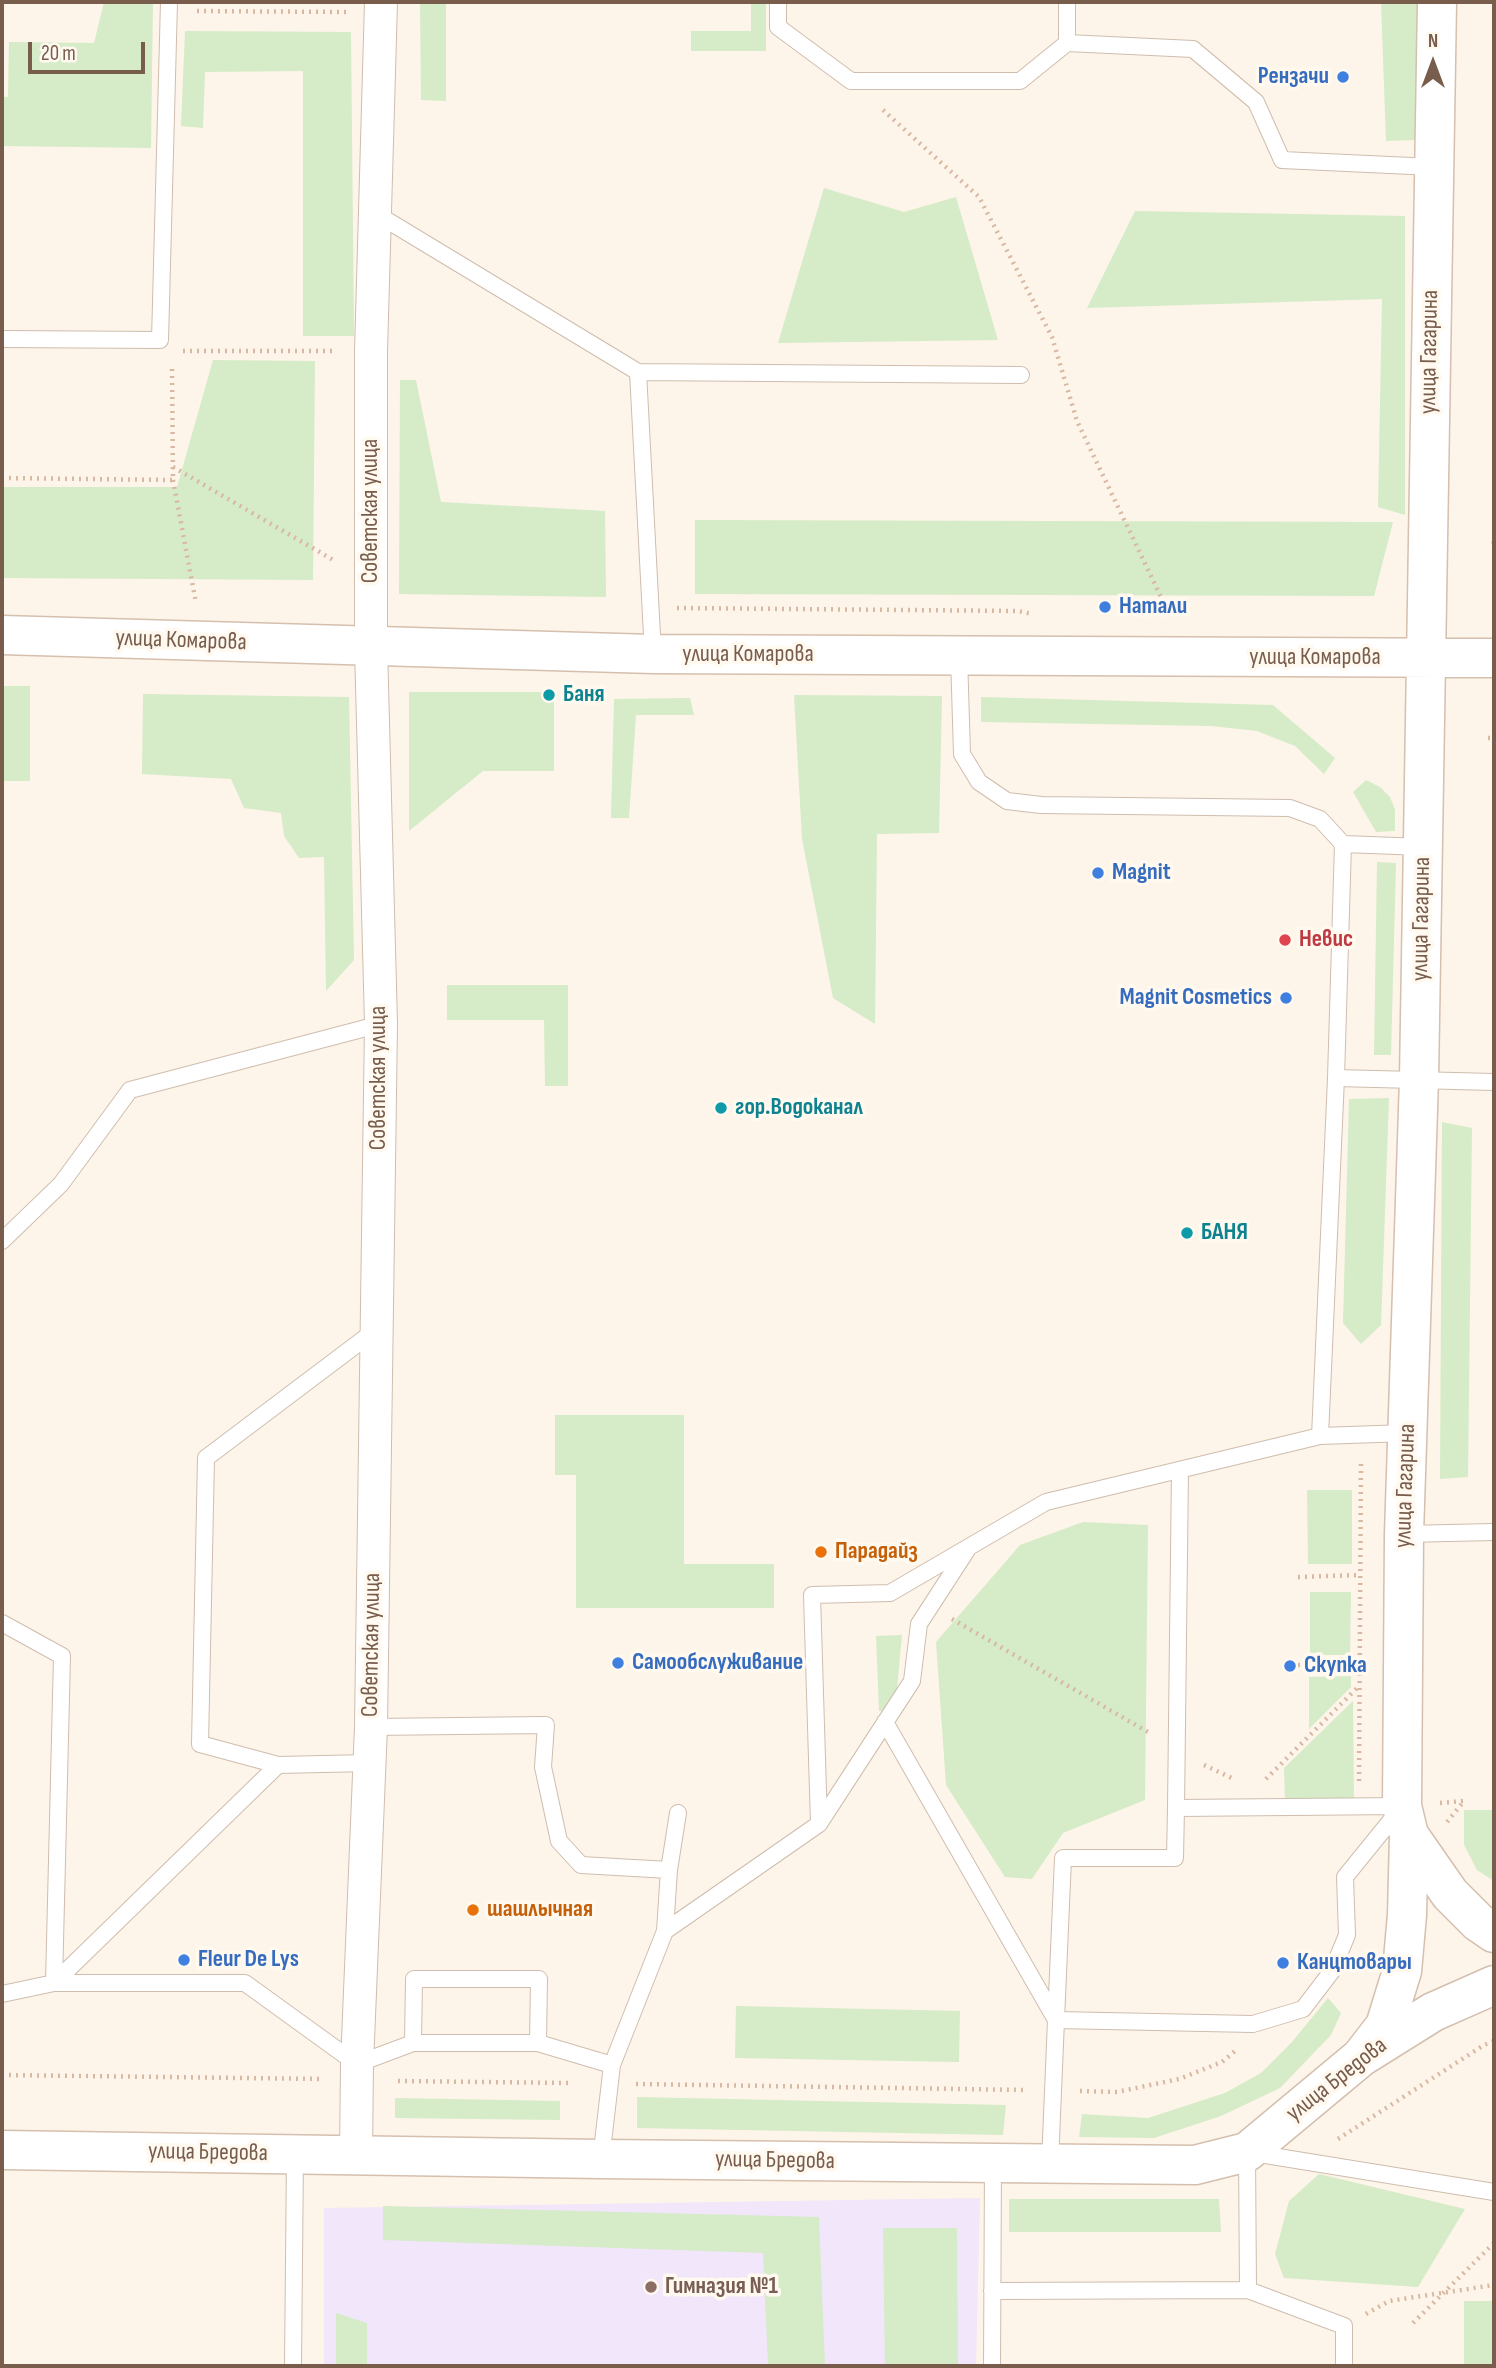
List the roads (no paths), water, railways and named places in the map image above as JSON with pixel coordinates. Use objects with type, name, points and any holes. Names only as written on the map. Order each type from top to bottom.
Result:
[{"type":"main road","name":"улица Гагарина","points":[[1361,2057],[1385,2026],[1402,1971],[1407,1915],[1404,1534],[1419,1079],[1437,2]]},
{"type":"main road","name":"улица Комарова","points":[[2,635],[653,654],[1494,658]]},
{"type":"main road","points":[[1406,1821],[1450,1894],[1478,1923],[1494,1933]]},
{"type":"main road","name":"улица Бредова","points":[[2,2150],[1195,2165],[1247,2152],[1361,2057],[1433,2012],[1494,1985]]},
{"type":"street","name":"Советская улица","points":[[356,2155],[371,1727],[381,1024],[371,647],[371,351],[381,7]]},
{"type":"lane","points":[[778,2],[778,27],[851,81],[1020,81],[1067,43],[1193,49],[1256,102],[1282,160],[1433,167]]},
{"type":"lane","points":[[1067,2],[1067,43]]},
{"type":"lane","points":[[2,339],[166,346],[169,6]]},
{"type":"lane","points":[[375,212],[638,372],[1021,375]]},
{"type":"lane","points":[[638,372],[653,654]]},
{"type":"lane","points":[[959,656],[962,754],[979,782],[1007,801],[1041,805],[1290,808],[1320,819],[1343,844],[1321,1436]]},
{"type":"lane","points":[[1343,844],[1423,847]]},
{"type":"lane","points":[[2,1241],[61,1184],[130,1090],[381,1024]]},
{"type":"lane","points":[[1336,1078],[1494,1082]]},
{"type":"lane","points":[[369,1763],[278,1765],[200,1744],[206,1458],[377,1329]]},
{"type":"lane","points":[[819,1824],[812,1595],[890,1593],[1046,1502],[1321,1436],[1408,1433]]},
{"type":"lane","points":[[1049,2163],[1063,1858],[1175,1858],[1180,1469]]},
{"type":"lane","points":[[1404,1534],[1494,1532]]},
{"type":"lane","points":[[665,1931],[819,1824],[912,1681],[919,1624],[969,1545]]},
{"type":"lane","points":[[2,1623],[62,1656],[54,1983]]},
{"type":"lane","points":[[885,1722],[1056,2020]]},
{"type":"lane","points":[[371,1727],[546,1725],[543,1767],[559,1841],[582,1865],[669,1870]]},
{"type":"lane","points":[[54,1983],[278,1765]]},
{"type":"lane","points":[[1176,1808],[1359,1807],[1406,1821]]},
{"type":"lane","points":[[601,2159],[612,2065],[665,1931],[669,1870],[678,1813]]},
{"type":"lane","points":[[1056,2020],[1253,2024],[1303,2009],[1332,1971],[1348,1935],[1345,1877],[1406,1821]]},
{"type":"lane","points":[[413,2043],[414,1979],[538,1979],[538,2043]]},
{"type":"lane","points":[[2,1994],[54,1983],[244,1983],[357,2072],[413,2043],[538,2043],[612,2065]]},
{"type":"lane","points":[[1248,2290],[1247,2152],[1494,2192]]},
{"type":"lane","points":[[293,2366],[295,2155]]},
{"type":"lane","points":[[992,2366],[993,2164]]},
{"type":"lane","points":[[992,2291],[1248,2290],[1343,2326],[1344,2366]]},
{"type":"place","name":"Рензачи","points":[[1343,77]]},
{"type":"place","name":"Натали","points":[[1105,607]]},
{"type":"place","name":"Баня","points":[[549,695]]},
{"type":"place","name":"Magnit","points":[[1098,873]]},
{"type":"place","name":"Невис","points":[[1285,940]]},
{"type":"place","name":"Magnit Cosmetics","points":[[1286,998]]},
{"type":"place","name":"гор.Водоканал","points":[[721,1108]]},
{"type":"place","name":"БАНЯ","points":[[1187,1233]]},
{"type":"place","name":"Парадайз","points":[[821,1552]]},
{"type":"place","name":"Самообслуживание","points":[[618,1663]]},
{"type":"place","name":"Скупка","points":[[1290,1666]]},
{"type":"place","name":"шашлычная","points":[[473,1910]]},
{"type":"place","name":"Fleur De Lys","points":[[184,1960]]},
{"type":"place","name":"Канцтовары","points":[[1283,1963]]},
{"type":"place","name":"Гимназия №1","points":[[651,2287]]}]
